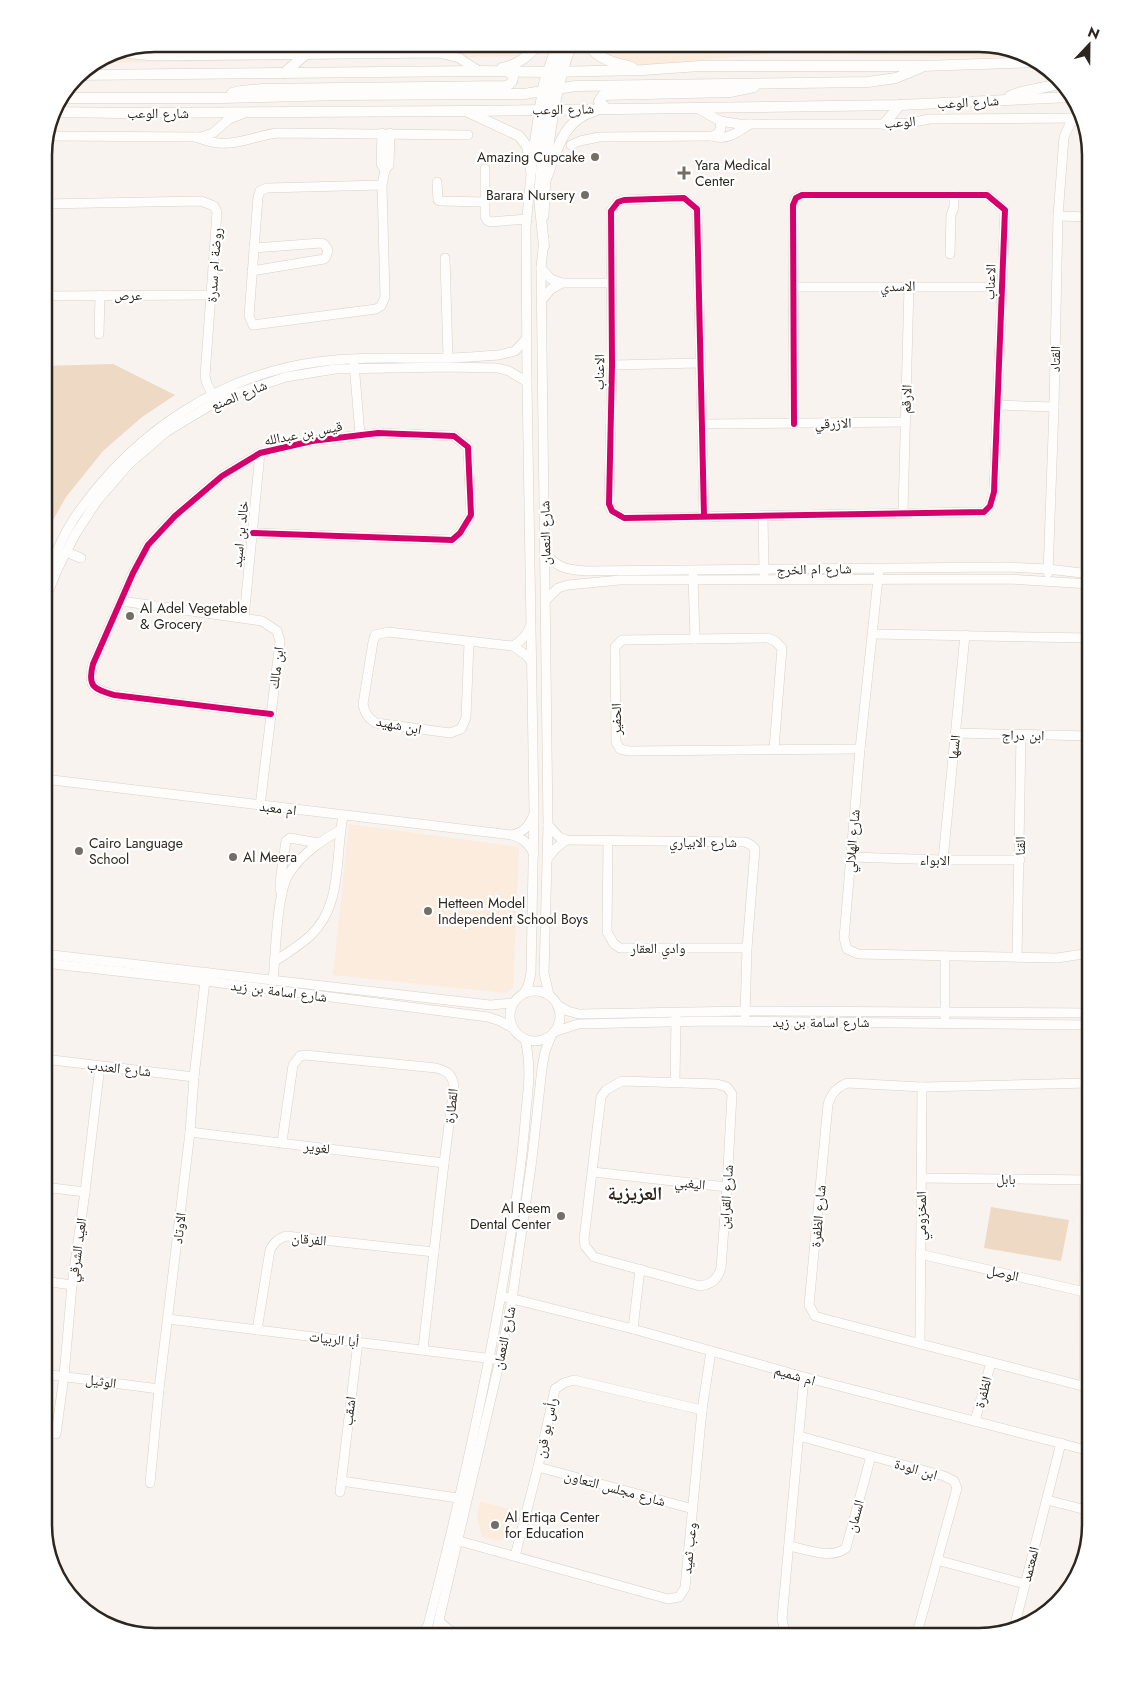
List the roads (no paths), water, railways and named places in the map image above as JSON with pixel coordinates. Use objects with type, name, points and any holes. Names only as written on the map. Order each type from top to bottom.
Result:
[{"type":"main road","points":[[479,71],[511,66],[531,53]]},
{"type":"main road","points":[[544,246],[539,198],[543,145],[551,90],[550,79],[555,72],[560,53]]},
{"type":"main road","points":[[596,53],[606,59],[643,70]]},
{"type":"main road","points":[[284,73],[305,55]]},
{"type":"main road","points":[[91,76],[479,71],[555,72],[643,70],[700,66],[923,66],[1023,63]]},
{"type":"main road","points":[[70,98],[516,94],[576,86],[878,82],[905,75],[923,66]]},
{"type":"main road","points":[[222,98],[242,91],[257,89],[506,86],[512,83],[513,80],[509,72]]},
{"type":"main road","points":[[551,90],[558,81],[555,72]]},
{"type":"main road","points":[[546,179],[560,142],[570,125],[580,117],[606,108],[599,101],[604,95],[730,92],[746,90],[762,84]]},
{"type":"main road","points":[[999,100],[1021,92],[1053,85]]},
{"type":"main road","name":"شارع الوعب","points":[[62,112],[697,108],[900,105],[1063,97]]},
{"type":"main road","points":[[884,124],[900,105]]},
{"type":"main road","points":[[465,111],[519,136],[528,146],[531,171]]},
{"type":"street","points":[[134,54],[153,56],[439,53],[459,58],[479,71]]},
{"type":"street","points":[[555,72],[556,53]]},
{"type":"street","points":[[555,72],[567,53]]},
{"type":"street","name":"الوعب","points":[[697,108],[720,121],[732,124],[884,124],[908,123],[930,119],[1075,118]]},
{"type":"street","name":"شارع النعمان","points":[[524,993],[531,974],[534,855],[527,382],[527,219],[531,171],[548,110]]},
{"type":"street","name":"شارع النعمان","points":[[548,110],[549,144],[544,246],[541,268],[548,825],[544,973],[549,995]]},
{"type":"street","points":[[54,136],[195,137],[207,135],[229,118],[250,112]]},
{"type":"street","points":[[1054,118],[1064,137]]},
{"type":"street","points":[[1064,137],[1070,124],[1075,120]]},
{"type":"street","points":[[712,136],[719,132],[720,121]]},
{"type":"street","points":[[571,145],[590,138],[604,136],[712,136],[720,138],[727,137],[750,124]]},
{"type":"street","points":[[217,128],[221,137],[233,142]]},
{"type":"street","points":[[195,137],[214,143],[233,142],[278,133],[468,134]]},
{"type":"street","points":[[382,185],[267,188],[260,191],[249,316],[253,325],[376,309],[382,306],[384,297],[382,185],[385,170],[389,165],[386,133]]},
{"type":"street","name":"القتاد","points":[[1048,581],[1058,216],[1064,137]]},
{"type":"street","points":[[485,169],[485,216],[487,220],[490,222],[527,219]]},
{"type":"street","points":[[437,182],[438,200],[440,201],[485,202]]},
{"type":"street","name":"الاعناب","points":[[704,516],[697,209],[684,198],[624,200],[618,202],[611,210],[612,365],[608,504],[612,511],[624,518],[984,512],[990,506],[994,492],[1005,210],[987,195],[802,195],[796,198],[793,205],[794,424]]},
{"type":"street","points":[[950,254],[951,215],[954,195]]},
{"type":"street","name":"روضة ام سدرة","points":[[53,204],[201,202],[214,206],[217,212],[205,376],[214,398]]},
{"type":"street","points":[[1058,216],[1082,217]]},
{"type":"street","points":[[252,271],[324,259],[328,250],[324,244],[320,243],[254,248]]},
{"type":"street","points":[[445,258],[448,358]]},
{"type":"street","points":[[541,268],[551,279],[562,283],[612,283]]},
{"type":"street","points":[[542,301],[551,288],[562,283]]},
{"type":"street","name":"الاسدي","points":[[793,286],[1002,286]]},
{"type":"street","name":"الارقم","points":[[903,512],[909,286]]},
{"type":"street","points":[[99,334],[100,295]]},
{"type":"street","name":"عرص","points":[[53,296],[212,295]]},
{"type":"street","name":"شارع الصنع","points":[[354,364],[499,355],[515,351],[527,338]]},
{"type":"street","name":"شارع الصنع","points":[[53,560],[79,511],[112,469],[164,423],[245,380],[317,362],[497,368],[510,371],[527,382]]},
{"type":"street","name":"الاعناب","points":[[612,365],[700,363]]},
{"type":"street","name":"قيس بن عبدالله","points":[[354,364],[360,435]]},
{"type":"street","name":"شارع الصنع","points":[[53,582],[76,533],[97,501],[130,464],[166,432],[214,398]]},
{"type":"street","points":[[998,405],[1054,408]]},
{"type":"street","name":"الازرقي","points":[[702,424],[905,422]]},
{"type":"street","name":"قيس بن عبدالله","points":[[252,533],[452,540],[460,533],[470,515],[468,447],[454,436],[378,433],[312,441],[260,453],[222,476],[175,516],[148,545],[102,641],[90,677],[93,685],[101,691],[114,695],[271,714]]},
{"type":"street","name":"خالد بن اسيد","points":[[244,618],[260,453]]},
{"type":"street","points":[[763,516],[764,575]]},
{"type":"street","points":[[66,552],[81,558]]},
{"type":"street","name":"شارع ام الخرج","points":[[545,552],[558,566],[568,569],[693,575],[764,575],[879,579],[998,579],[1082,583]]},
{"type":"street","name":"شارع ام الخرج","points":[[764,575],[879,569],[1007,567],[1082,573]]},
{"type":"street","name":"شارع الهلالي","points":[[879,569],[860,749],[844,938],[847,949],[858,954],[945,956],[1057,958],[1082,954]]},
{"type":"street","points":[[693,575],[695,639]]},
{"type":"street","name":"شارع ام الخرج","points":[[546,600],[558,588],[568,585],[693,575]]},
{"type":"street","name":"ابن مالك","points":[[121,601],[262,621],[276,631],[280,641],[260,806]]},
{"type":"street","points":[[531,625],[528,633],[513,646],[532,662]]},
{"type":"street","name":"ابن شهيد","points":[[469,642],[466,718],[461,729],[450,733],[376,724],[369,719],[364,712],[363,704],[375,636],[388,632],[513,646]]},
{"type":"street","points":[[873,634],[1082,638]]},
{"type":"street","name":"السها","points":[[943,860],[965,635]]},
{"type":"street","name":"الحفير","points":[[774,749],[782,648],[776,641],[768,638],[622,640],[616,647],[616,742],[620,749],[629,751],[860,749]]},
{"type":"street","name":"ابن دراج","points":[[955,733],[1082,736]]},
{"type":"street","name":"القنا","points":[[1017,957],[1021,735]]},
{"type":"street","name":"ام معبد","points":[[53,781],[512,835],[523,839],[534,855]]},
{"type":"street","points":[[512,835],[520,833],[528,827],[534,812]]},
{"type":"street","points":[[275,961],[310,936],[326,915],[334,891],[343,816]]},
{"type":"street","points":[[548,825],[559,837],[566,840],[548,858]]},
{"type":"street","points":[[273,980],[282,894],[289,874],[301,858],[318,843],[340,830]]},
{"type":"street","points":[[282,894],[280,882],[286,841],[292,838],[318,843]]},
{"type":"street","name":"شارع الابياري","points":[[566,840],[608,842],[745,842],[755,849],[746,948],[745,1021]]},
{"type":"street","name":"وادي العقار","points":[[608,842],[607,932],[614,944],[620,948],[746,948]]},
{"type":"street","name":"الابواء","points":[[851,857],[1020,860]]},
{"type":"street","name":"شارع اسامة بن زيد","points":[[52,955],[488,1017],[513,1028]]},
{"type":"street","points":[[945,956],[945,1024]]},
{"type":"street","name":"شارع اسامة بن زيد","points":[[52,964],[206,977],[273,980],[490,1005],[513,1003]]},
{"type":"street","name":"الاوتاد","points":[[150,1483],[206,977]]},
{"type":"street","points":[[537,991],[549,995],[557,1005],[560,1019],[552,1034],[538,1041],[525,1039],[518,1035],[513,1028],[510,1016],[516,999],[524,993],[537,991]]},
{"type":"street","name":"شارع اسامة بن زيد","points":[[557,1005],[579,1014],[745,1011],[945,1014],[1082,1013]]},
{"type":"street","points":[[675,1012],[675,1082]]},
{"type":"street","name":"شارع اسامة بن زيد","points":[[552,1034],[578,1024],[676,1022],[745,1021],[1082,1025]]},
{"type":"street","name":"شارع النعمان","points":[[428,1628],[468,1496],[500,1360],[512,1299],[544,1060],[552,1034]]},
{"type":"street","name":"شارع النعمان","points":[[437,1628],[453,1540],[458,1498],[501,1296],[523,1151],[530,1068],[525,1039]]},
{"type":"street","name":"القطارة","points":[[282,1142],[293,1065],[300,1056],[436,1068],[450,1074],[454,1086],[423,1349]]},
{"type":"street","name":"شارع العندب","points":[[52,1060],[194,1077]]},
{"type":"street","name":"العيد الشرقي","points":[[56,1434],[64,1376],[72,1285],[100,1066]]},
{"type":"street","name":"شارع القراين","points":[[622,1081],[717,1084],[727,1087],[732,1094],[727,1187],[721,1268],[714,1281],[708,1285],[700,1286],[594,1257],[585,1246],[584,1239],[593,1172],[602,1097],[606,1090],[622,1081]]},
{"type":"street","name":"شارع الظفرة","points":[[1082,1083],[922,1087],[847,1084],[838,1088],[832,1094],[828,1104],[809,1305],[815,1316],[825,1319],[1082,1386]]},
{"type":"street","name":"المخزومي","points":[[920,1344],[922,1087]]},
{"type":"street","name":"لغوير","points":[[190,1132],[444,1163]]},
{"type":"street","name":"اليغبي","points":[[593,1172],[727,1187]]},
{"type":"street","name":"بابل","points":[[921,1178],[1082,1180]]},
{"type":"street","points":[[52,1188],[85,1192]]},
{"type":"street","name":"الفرقان","points":[[257,1330],[270,1250],[279,1239],[286,1236],[434,1252]]},
{"type":"street","name":"الوصل","points":[[920,1254],[1082,1292]]},
{"type":"street","points":[[633,1329],[640,1269]]},
{"type":"street","points":[[52,1283],[72,1285]]},
{"type":"street","name":"ام شميم","points":[[501,1296],[633,1329],[804,1378],[1082,1448]]},
{"type":"street","name":"أبا الربيات","points":[[168,1318],[500,1360]]},
{"type":"street","name":"اشقب","points":[[340,1492],[358,1342]]},
{"type":"street","name":"وعب ثميد","points":[[453,1540],[668,1599],[679,1597],[685,1588],[702,1410],[711,1351]]},
{"type":"street","name":"الظفرة","points":[[975,1421],[991,1362]]},
{"type":"street","name":"الوثيل","points":[[52,1375],[159,1389]]},
{"type":"street","points":[[784,1628],[782,1619],[804,1378]]},
{"type":"street","name":"رأس بو قرن","points":[[515,1556],[538,1467],[555,1389],[564,1383],[574,1380],[702,1410]]},
{"type":"street","name":"ابن الودة","points":[[799,1436],[944,1476],[954,1481],[957,1488],[919,1628]]},
{"type":"street","name":"المعتمد","points":[[1016,1622],[1062,1443]]},
{"type":"street","name":"السمان","points":[[788,1546],[829,1554],[841,1552],[846,1548],[871,1456]]},
{"type":"street","name":"شارع مجلس التعاون","points":[[538,1467],[693,1509]]},
{"type":"street","points":[[341,1481],[458,1498],[468,1496]]},
{"type":"street","points":[[1047,1500],[1082,1509]]},
{"type":"street","points":[[938,1560],[1025,1584]]},
{"type":"street","points":[[439,1620],[447,1628]]},
{"type":"street","points":[[426,1628],[429,1623]]},
{"type":"place","name":"Amazing Cupcake","points":[[595,157]]},
{"type":"place","name":"Yara Medical Center","points":[[684,173]]},
{"type":"place","name":"Barara Nursery","points":[[585,195]]},
{"type":"place","name":"Al Adel Vegetable & Grocery","points":[[130,616]]},
{"type":"place","name":"Cairo Language School","points":[[79,851]]},
{"type":"place","name":"Al Meera","points":[[233,857]]},
{"type":"place","name":"Hetteen Model Independent School Boys","points":[[428,911]]},
{"type":"place","name":"Al Reem Dental Center","points":[[561,1216]]},
{"type":"place","name":"Al Ertiqa Center for Education","points":[[495,1525]]},
{"type":"district","name":"العزيزية","points":[[635,1193]]}]
